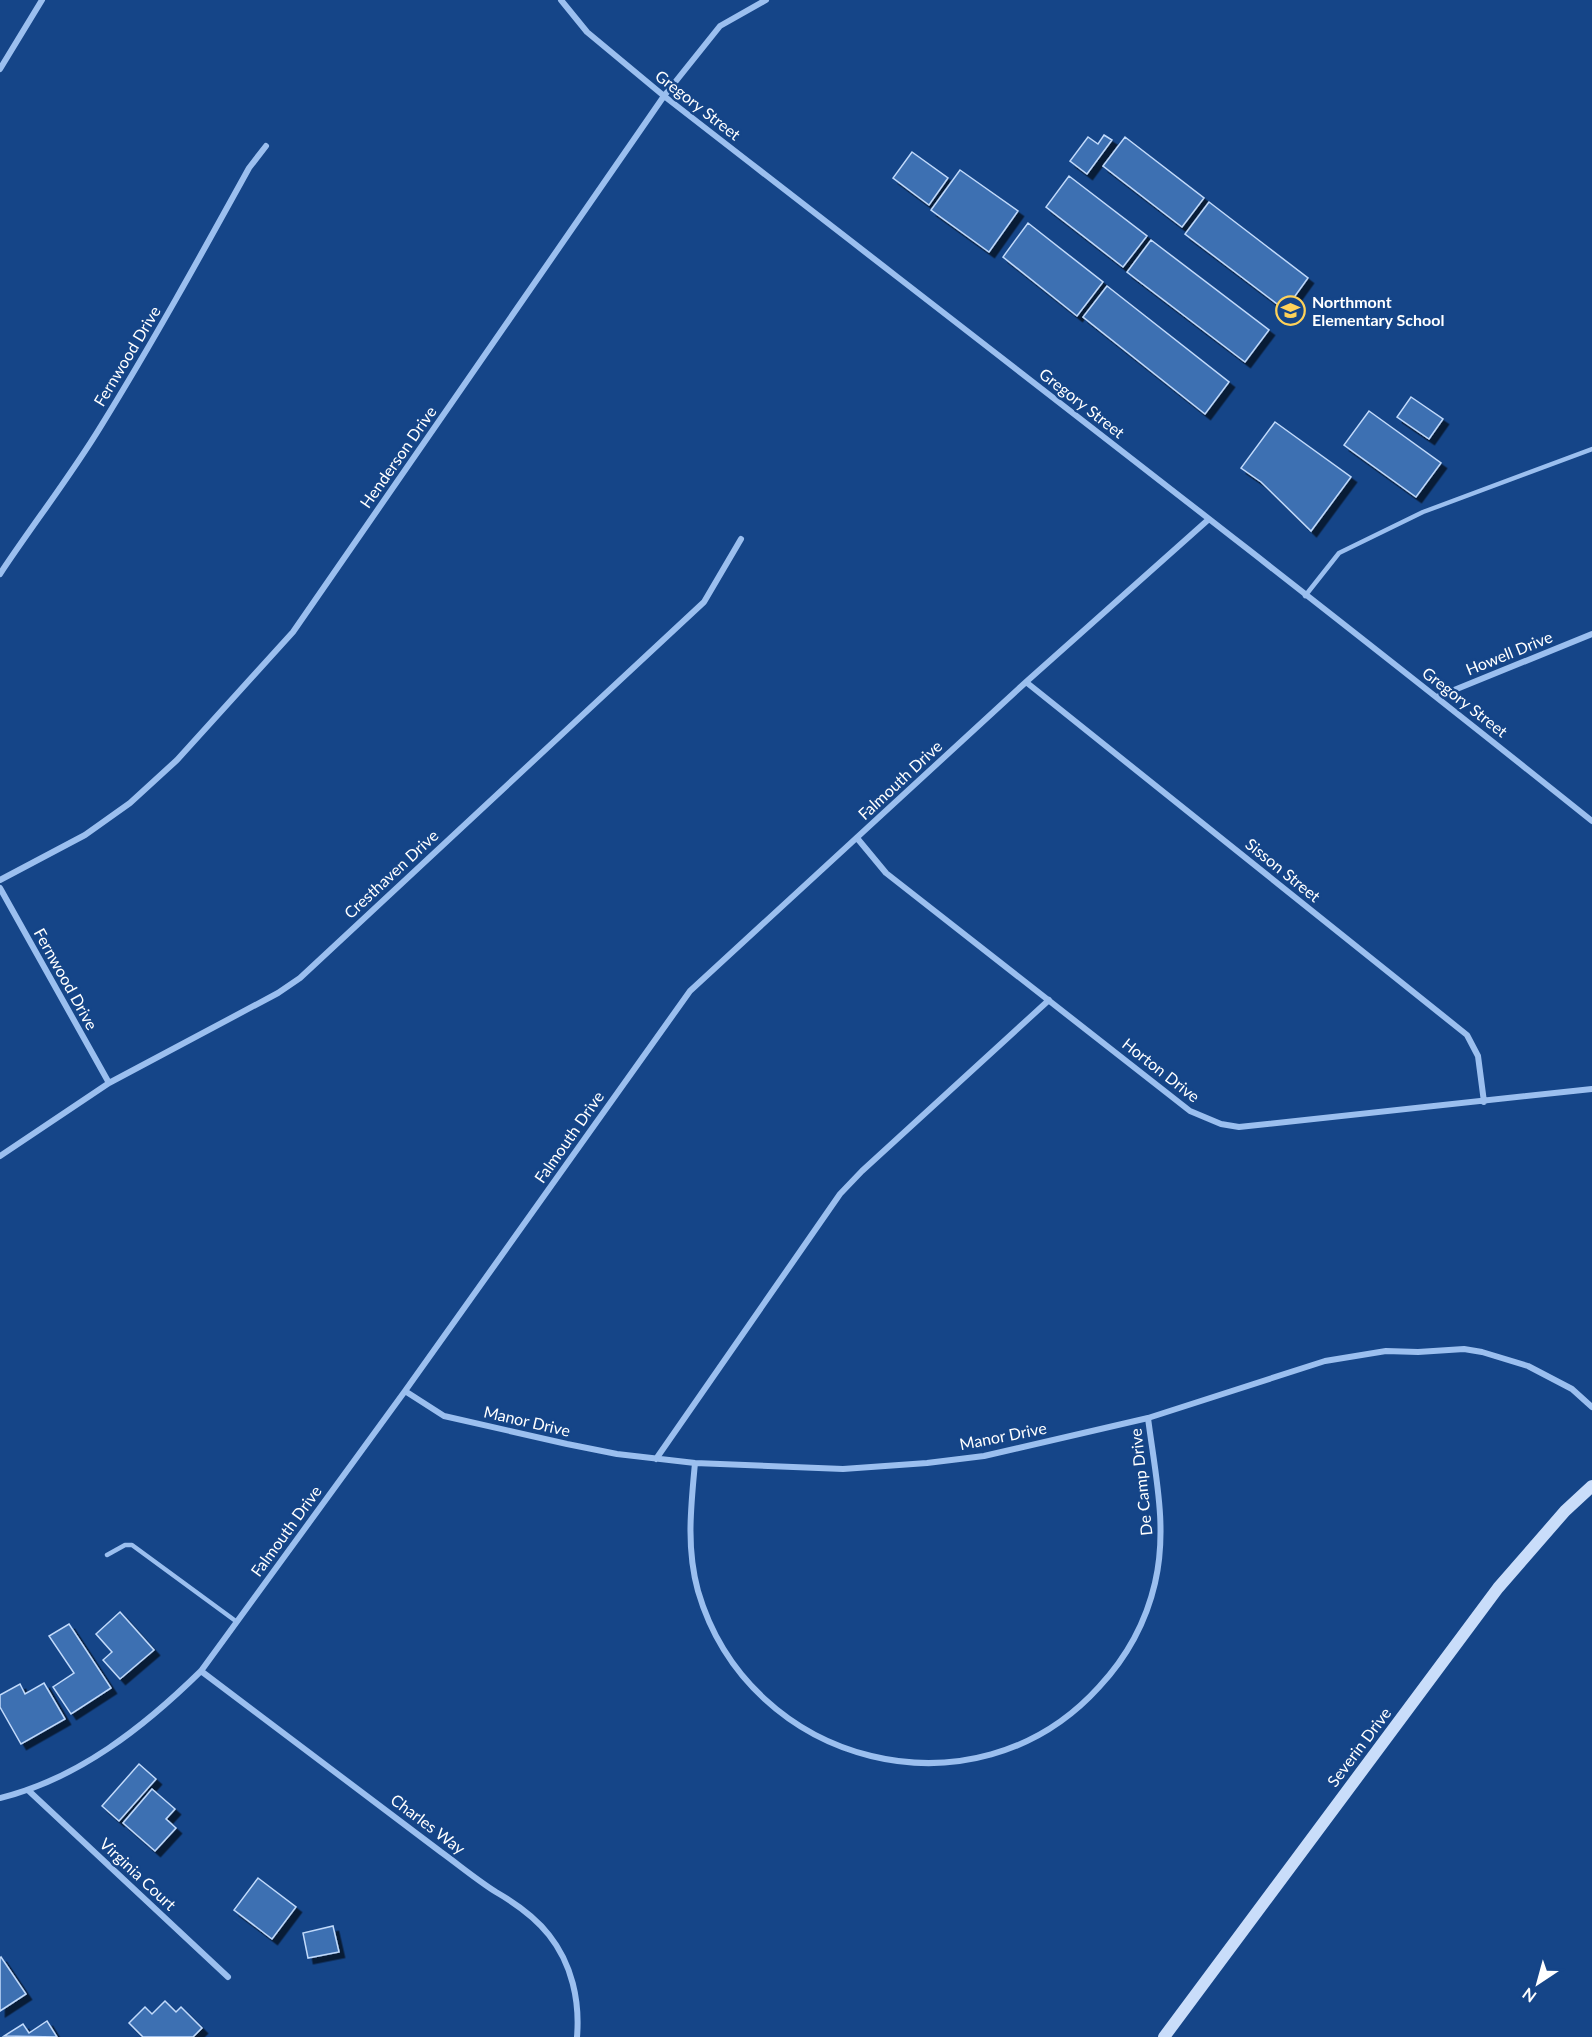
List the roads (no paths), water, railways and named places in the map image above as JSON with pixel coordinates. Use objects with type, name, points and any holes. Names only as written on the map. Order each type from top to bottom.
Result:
[{"type":"street","points":[[0,69],[42,0]]},
{"type":"street","name":"Gregory Street","points":[[561,0],[587,32],[664,96],[1437,697],[1592,821]]},
{"type":"street","name":"Henderson Drive","points":[[0,880],[85,835],[130,803],[177,760],[293,632],[664,96],[720,27],[766,0]]},
{"type":"street","name":"Fernwood Drive","points":[[0,574],[100,429],[165,319],[249,168],[266,146]]},
{"type":"street","name":"Falmouth Drive","points":[[0,1798],[29,1791],[79,1767],[164,1707],[201,1671],[405,1391],[690,991],[1026,682],[1209,519]]},
{"type":"street","name":"Cresthaven Drive","points":[[0,1156],[109,1083],[278,993],[300,978],[704,602],[741,539]]},
{"type":"street","name":"Howell Drive","points":[[1437,697],[1592,634]]},
{"type":"street","name":"Sisson Street","points":[[1026,682],[1467,1035],[1478,1056],[1484,1102]]},
{"type":"street","name":"Horton Drive","points":[[857,838],[886,873],[1190,1111],[1221,1124],[1239,1127],[1592,1089]]},
{"type":"street","name":"Fernwood Drive","points":[[0,888],[109,1083]]},
{"type":"street","points":[[656,1459],[840,1194],[862,1171],[1049,1000]]},
{"type":"street","name":"Manor Drive","points":[[405,1391],[444,1416],[567,1444],[695,1463],[843,1469],[984,1456],[1148,1418],[1325,1361],[1386,1351],[1418,1352],[1464,1349],[1528,1366],[1572,1389],[1592,1407]]},
{"type":"street","name":"De Camp Drive","points":[[695,1463],[689,1530],[696,1582],[714,1632],[742,1676],[780,1713],[822,1740],[875,1758],[919,1764],[954,1762],[1004,1750],[1052,1727],[1073,1713],[1092,1695],[1110,1676],[1129,1647],[1147,1608],[1155,1583],[1161,1537],[1160,1506],[1148,1418]]},
{"type":"street","name":"Severin Drive","points":[[1164,2037],[1498,1588],[1565,1511],[1592,1486]]},
{"type":"street","name":"Charles Way","points":[[201,1671],[440,1851],[496,1892],[509,1898],[540,1925],[561,1953],[570,1972],[576,1993],[577,2037]]},
{"type":"street","name":"Virginia Court","points":[[29,1791],[228,1977]]},
{"type":"lane","points":[[1305,596],[1339,553],[1422,512],[1592,449]]},
{"type":"lane","points":[[107,1556],[125,1545],[132,1545],[237,1622]]},
{"type":"place","name":"Northmont Elementary School","points":[[1291,311]]}]
